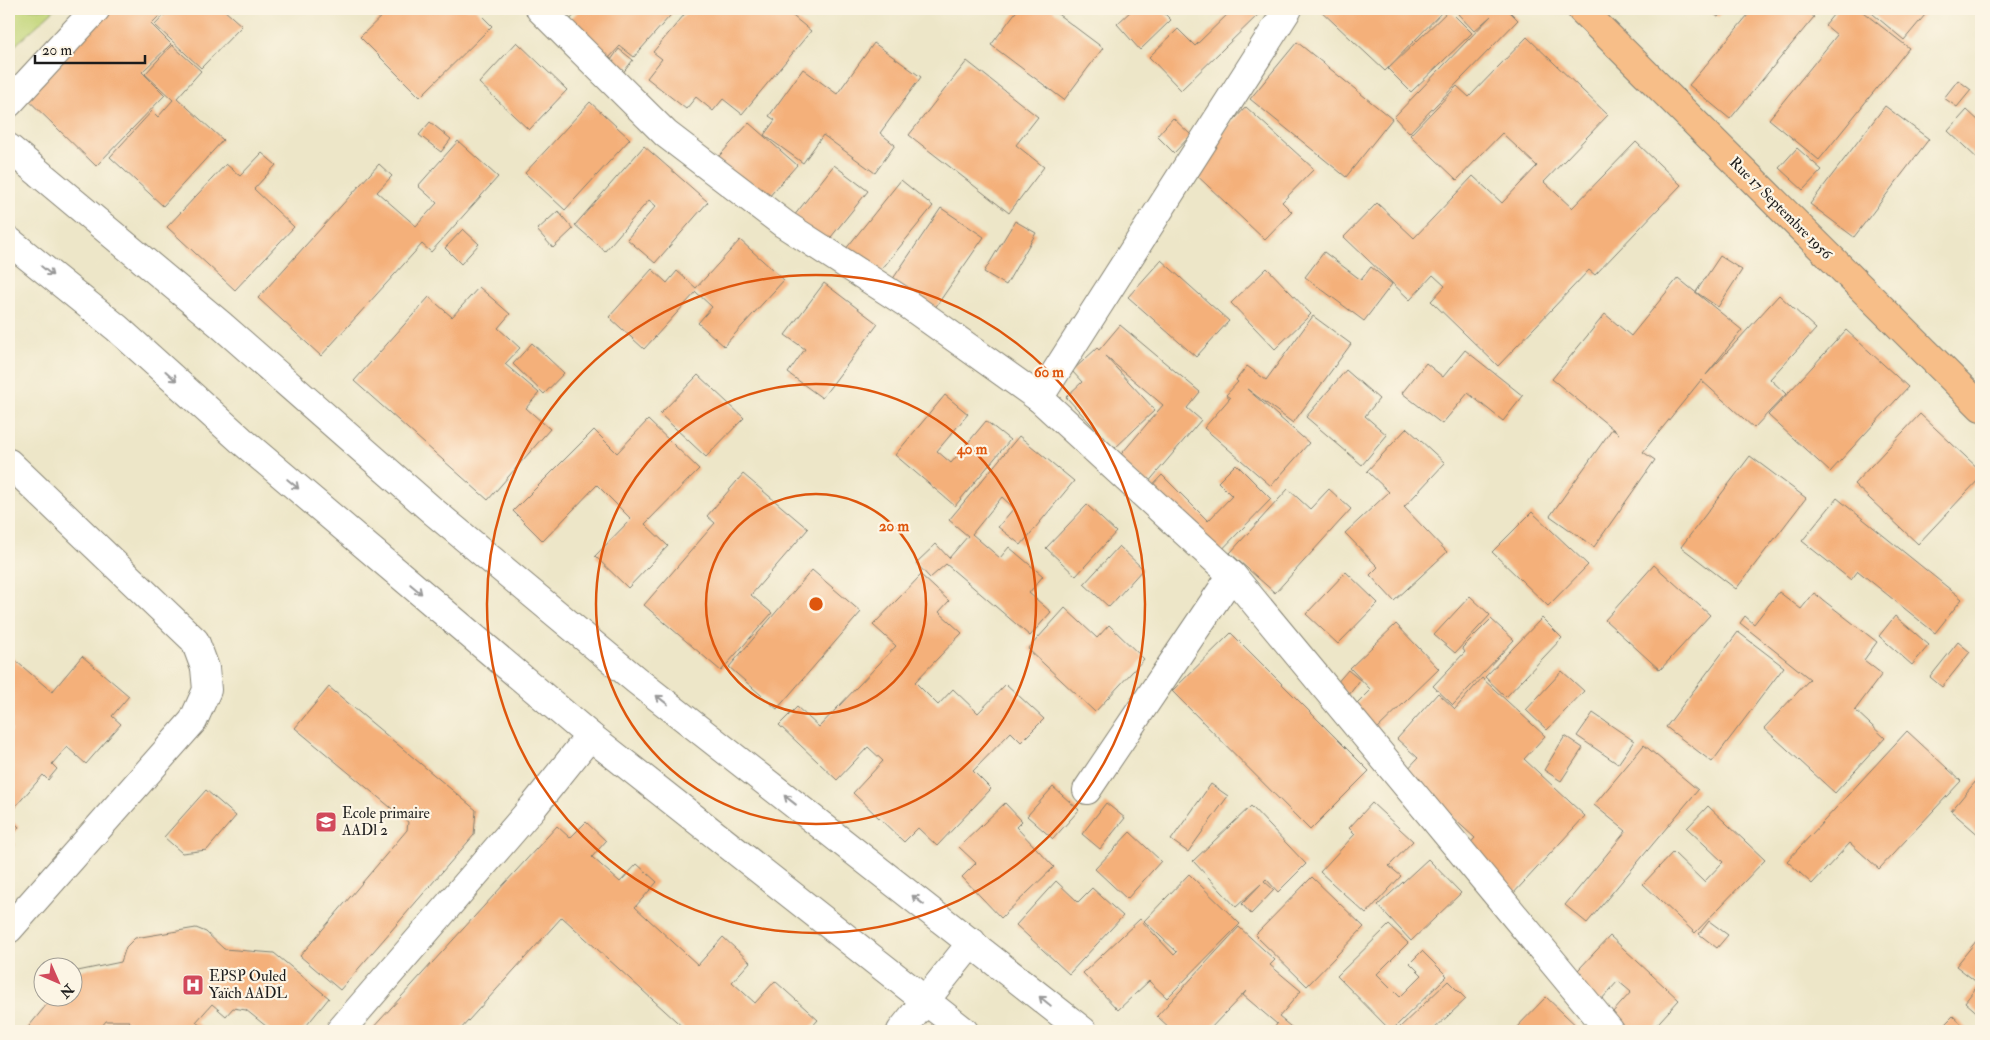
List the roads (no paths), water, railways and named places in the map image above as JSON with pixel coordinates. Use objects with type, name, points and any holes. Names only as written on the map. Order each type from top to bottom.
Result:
[{"type":"main road","name":"Rue 17 Septembre 1956","points":[[1581,9],[1981,407]]},
{"type":"street","points":[[9,103],[96,9]]},
{"type":"street","points":[[540,9],[666,134],[784,224],[906,303],[1039,398],[1232,575],[1610,1031]]},
{"type":"street","points":[[1039,398],[1288,9]]},
{"type":"street","points":[[9,148],[222,325],[434,512],[636,680],[1083,1031]]},
{"type":"street","points":[[9,241],[117,328],[241,440],[590,736],[964,1031]]},
{"type":"street","points":[[9,463],[196,641],[204,668],[207,690],[193,721],[9,929]]},
{"type":"street","points":[[1086,790],[1232,575]]},
{"type":"street","points":[[340,1031],[533,806],[590,736]]},
{"type":"street","points":[[901,1031],[972,942]]},
{"type":"place","name":"Ecole primaire AADl 2","points":[[326,822]]},
{"type":"place","name":"EPSP Ouled Yaïch AADL","points":[[193,985]]}]
